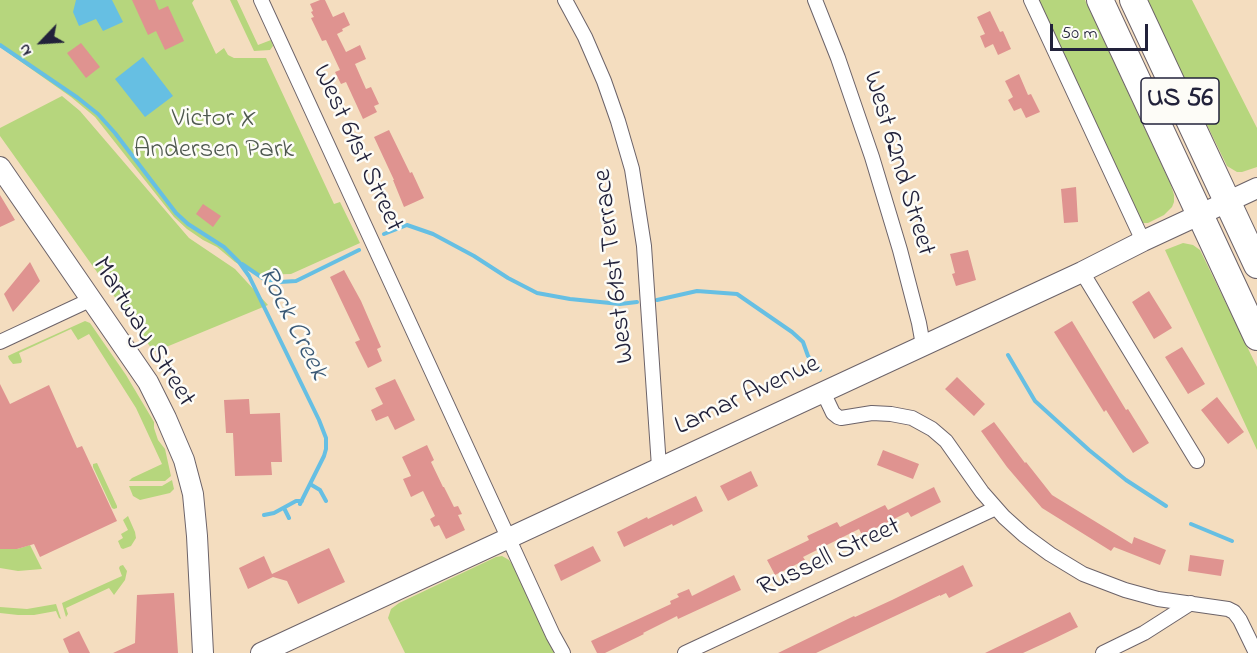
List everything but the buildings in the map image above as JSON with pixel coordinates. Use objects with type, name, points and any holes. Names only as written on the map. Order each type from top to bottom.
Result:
[{"type":"highway","name":"US 56","points":[[1100,0],[1257,337]]},
{"type":"highway","name":"US 56","points":[[1133,0],[1257,265]]},
{"type":"street","name":"West 61st Street","points":[[261,0],[508,538]]},
{"type":"street","name":"West 61st Terrace","points":[[565,0],[585,37],[604,81],[632,169],[644,246],[659,467]]},
{"type":"street","name":"West 62nd Street","points":[[815,0],[838,58],[872,157],[902,260],[923,345]]},
{"type":"street","points":[[1031,0],[1143,241]]},
{"type":"street","name":"Martway Street","points":[[0,167],[148,382],[184,460],[193,494],[197,536],[202,653]]},
{"type":"street","name":"Lamar Avenue","points":[[261,653],[1082,272],[1257,188]]},
{"type":"street","points":[[1082,272],[1197,461]]},
{"type":"street","points":[[0,342],[92,299]]},
{"type":"street","points":[[823,392],[833,413],[838,417],[872,413],[891,414],[912,418],[932,429],[946,441],[968,474],[996,508],[1035,544],[1083,574],[1101,581],[1158,599],[1224,608],[1234,612],[1256,653]]},
{"type":"street","name":"Russell Street","points":[[685,653],[996,508]]},
{"type":"street","points":[[508,538],[563,653]]},
{"type":"street","points":[[1103,653],[1144,633],[1191,603]]},
{"type":"green space","name":"Victor X Andersen Park","points":[[0,0],[194,0],[192,3],[216,54],[224,48],[228,55],[234,58],[266,58],[334,204],[340,202],[360,243],[291,274],[256,275],[235,262],[217,247],[187,229],[174,217],[95,117],[71,97],[0,47]]},
{"type":"green space","points":[[230,0],[237,0],[258,45],[271,40],[273,46],[270,50],[254,51]]},
{"type":"green space","points":[[1037,0],[1085,0],[1171,185],[1174,202],[1164,215],[1148,223],[1141,221]]},
{"type":"green space","points":[[1146,0],[1192,0],[1257,128],[1257,167],[1237,172],[1227,166]]},
{"type":"green space","points":[[62,96],[80,111],[189,238],[235,269],[268,305],[154,352],[0,136],[0,128]]},
{"type":"green space","points":[[1183,243],[1193,245],[1200,250],[1257,367],[1257,450],[1165,250]]},
{"type":"green space","points":[[85,321],[90,323],[126,375],[154,422],[158,440],[165,449],[171,476],[165,481],[129,481],[162,464],[136,408],[89,334],[78,340],[71,329],[19,353],[21,363],[13,364],[9,359],[8,356],[12,354]]},
{"type":"green space","points":[[97,463],[117,508],[112,508],[93,467],[93,464]]},
{"type":"green space","points":[[172,480],[174,489],[170,493],[140,500],[133,496],[129,486],[162,486]]},
{"type":"green space","points":[[128,516],[136,538],[131,546],[123,549],[118,541],[123,538],[121,534],[128,530],[123,520]]},
{"type":"green space","points":[[30,545],[42,569],[18,571],[0,568],[0,549],[17,549]]},
{"type":"green space","points":[[502,556],[512,564],[554,653],[405,653],[388,618],[391,609],[399,603]]},
{"type":"green space","points":[[123,565],[127,571],[125,580],[114,595],[109,588],[66,608],[68,614],[66,617],[62,603],[122,576],[119,568]]},
{"type":"green space","points":[[56,604],[61,619],[56,611],[34,615],[0,613],[0,607],[27,609]]},
{"type":"water","points":[[76,0],[112,0],[123,22],[103,31],[96,19],[79,26],[73,12]]},
{"type":"water","points":[[143,57],[173,96],[145,117],[115,79]]},
{"type":"waterway","name":"Rock Creek","points":[[0,45],[98,114],[176,213],[188,224],[224,247],[249,276],[326,438],[324,456],[300,504]]},
{"type":"waterway","points":[[384,234],[407,225],[433,234],[537,293],[620,304],[637,302]]},
{"type":"waterway","points":[[242,264],[264,279],[280,282],[296,281],[359,250]]},
{"type":"waterway","points":[[657,300],[697,291],[737,294],[803,342],[808,356],[820,370]]},
{"type":"waterway","points":[[1008,355],[1035,401],[1126,480],[1166,506]]},
{"type":"waterway","points":[[310,484],[320,490],[326,501]]},
{"type":"waterway","points":[[264,515],[274,513],[296,501],[302,501]]},
{"type":"waterway","points":[[284,508],[289,518]]},
{"type":"waterway","points":[[1191,524],[1232,541]]}]
